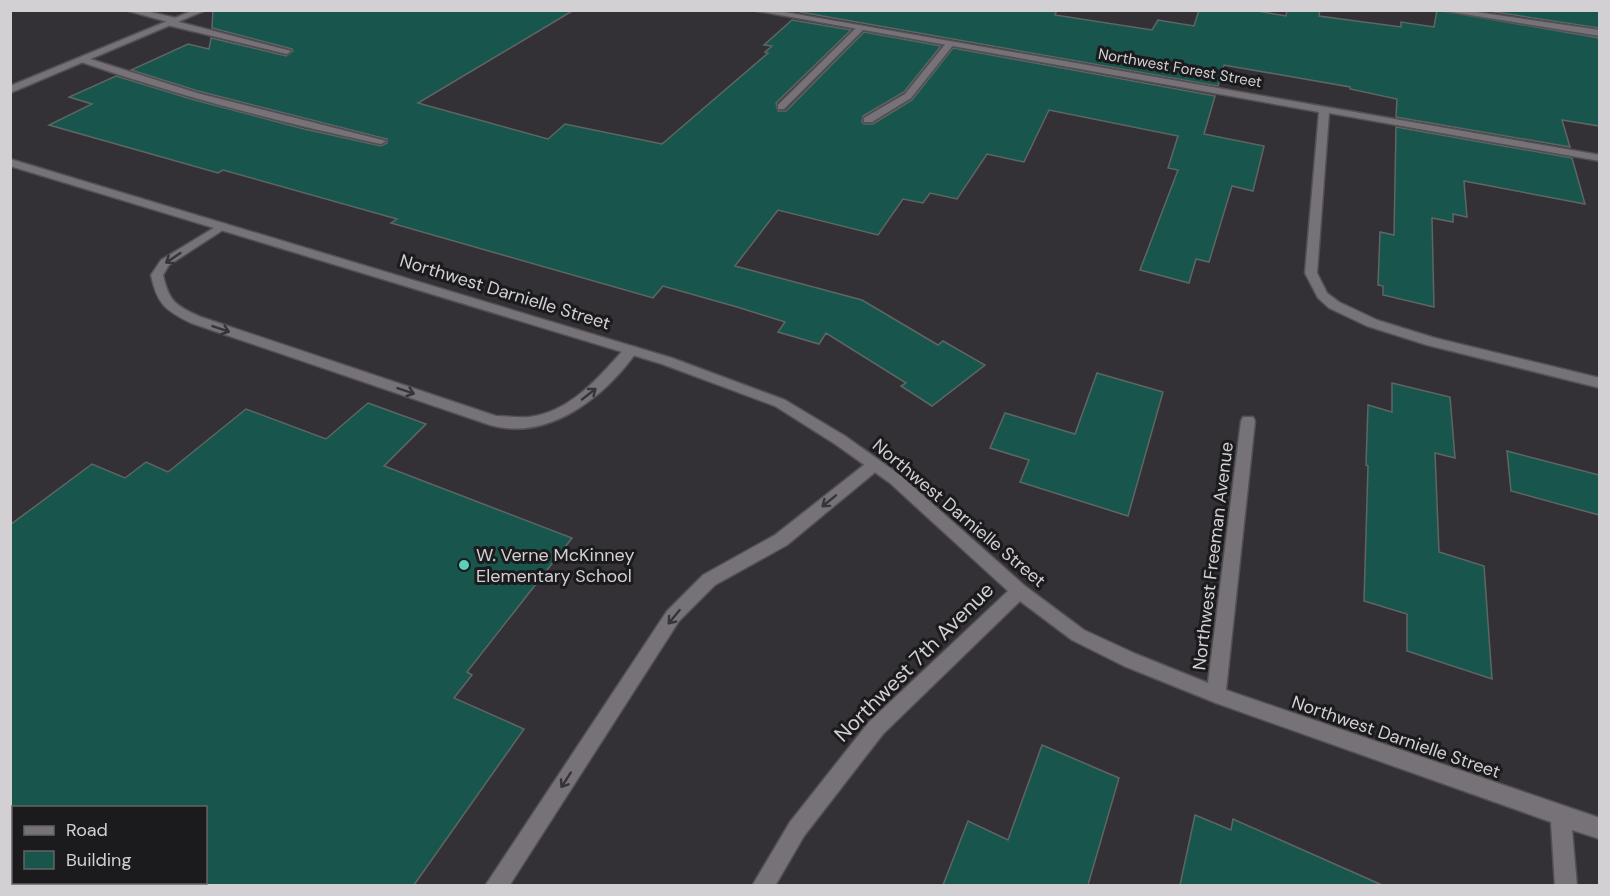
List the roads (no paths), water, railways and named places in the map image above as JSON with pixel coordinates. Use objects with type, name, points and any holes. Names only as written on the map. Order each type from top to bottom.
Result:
[{"type":"street","points":[[129,10],[287,51]]},
{"type":"street","points":[[10,90],[202,10]]},
{"type":"street","points":[[1443,10],[1599,33]]},
{"type":"street","name":"Northwest Forest Street","points":[[759,11],[1324,108],[1599,158]]},
{"type":"street","points":[[780,107],[860,28]]},
{"type":"street","points":[[868,120],[908,96],[950,44]]},
{"type":"street","points":[[84,60],[213,100],[311,126],[381,141]]},
{"type":"street","points":[[1324,108],[1311,273],[1322,295],[1334,305],[1372,323],[1432,342],[1599,383]]},
{"type":"street","name":"Northwest Darnielle Street","points":[[10,162],[631,350],[722,380],[780,404],[840,440],[895,479],[1018,591],[1078,635],[1130,660],[1216,695],[1599,829]]},
{"type":"street","points":[[222,226],[165,262],[157,275],[161,294],[167,307],[196,320],[495,421],[529,422],[564,412],[596,389],[631,350]]},
{"type":"street","name":"Northwest Freeman Avenue","points":[[1216,695],[1248,421]]},
{"type":"street","points":[[496,885],[673,616],[709,580],[781,540],[874,465]]},
{"type":"street","name":"Northwest 7th Avenue","points":[[763,885],[797,829],[876,728],[1018,591]]},
{"type":"street","points":[[1561,815],[1566,885]]},
{"type":"place","name":"W. Verne McKinney Elementary School","points":[[464,565]]}]
